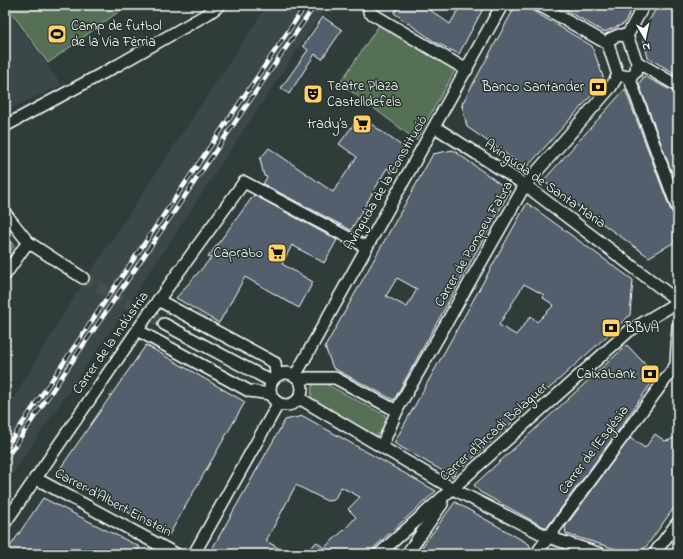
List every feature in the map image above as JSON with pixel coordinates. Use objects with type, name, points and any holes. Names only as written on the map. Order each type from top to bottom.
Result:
[{"type":"street","points":[[5,126],[118,66],[209,13],[220,5]]},
{"type":"street","name":"Avinguda de la Constitució","points":[[297,378],[366,247],[419,151],[435,127],[502,5]]},
{"type":"street","points":[[539,5],[608,44],[624,76],[678,209]]},
{"type":"street","points":[[644,5],[627,36],[637,62],[678,86]]},
{"type":"street","points":[[369,12],[467,70]]},
{"type":"street","points":[[608,44],[610,39],[618,35],[627,36]]},
{"type":"street","name":"Carrer de Pompeu Fabra","points":[[382,446],[398,410],[525,185],[611,87],[624,76],[636,72],[637,62]]},
{"type":"street","name":"Avinguda de Santa Maria","points":[[435,127],[525,185],[636,268],[678,302]]},
{"type":"street","name":"Carrer de la Indústria","points":[[5,523],[158,300],[244,182],[366,247]]},
{"type":"street","points":[[5,213],[28,242],[83,278]]},
{"type":"street","points":[[5,275],[28,242]]},
{"type":"street","points":[[158,300],[276,363],[270,394]]},
{"type":"street","name":"Carrer d'Arcadi Balaguer","points":[[379,554],[629,332],[678,302]]},
{"type":"street","points":[[164,324],[273,379]]},
{"type":"street","points":[[677,366],[678,326]]},
{"type":"street","points":[[137,330],[249,391],[270,394],[278,404]]},
{"type":"street","name":"Carrer de l'Església","points":[[536,554],[677,366]]},
{"type":"street","points":[[273,379],[282,373],[297,378],[335,378],[398,410]]},
{"type":"street","points":[[278,404],[290,404],[299,398],[301,393],[297,378]]},
{"type":"street","points":[[299,398],[453,489],[548,537],[601,554]]},
{"type":"street","points":[[194,554],[278,404]]},
{"type":"street","name":"Carrer d'Albert Einstein","points":[[36,478],[176,554]]},
{"type":"street","points":[[407,554],[453,489]]},
{"type":"street","points":[[654,554],[678,522]]},
{"type":"shaded area","points":[[267,5],[327,5],[118,320],[5,484],[5,412],[72,300]]},
{"type":"shaded area","points":[[5,8],[62,85],[5,111]]},
{"type":"green space","name":"Camp de futbol de la Via Fèrria","points":[[6,5],[128,5],[48,63]]},
{"type":"green space","points":[[379,25],[456,69],[416,140],[340,83]]},
{"type":"green space","points":[[5,233],[14,246],[5,258]]},
{"type":"green space","points":[[324,383],[385,415],[387,420],[380,434],[374,436],[311,399],[312,385]]},
{"type":"building","points":[[399,5],[433,5],[430,10],[450,24],[461,5],[485,5],[459,54],[435,42],[394,13]]},
{"type":"building","points":[[516,5],[523,5],[592,46],[605,82],[526,168],[467,127],[462,104]]},
{"type":"building","points":[[557,5],[634,5],[624,24],[604,32]]},
{"type":"building","points":[[658,5],[678,5],[678,75],[648,58],[642,33]]},
{"type":"building","points":[[323,17],[342,30],[322,59],[315,54],[289,94],[281,88],[308,50],[303,46]]},
{"type":"building","points":[[644,76],[678,94],[678,189],[639,84]]},
{"type":"building","points":[[625,89],[671,211],[678,216],[678,240],[649,257],[543,181]]},
{"type":"building","points":[[360,116],[406,149],[392,173],[387,168],[351,230],[263,184],[267,177],[264,176],[260,159],[269,148],[333,192],[357,157],[339,144]]},
{"type":"building","points":[[453,150],[510,191],[394,400],[333,368],[325,347],[433,154]],"holes":[[[397,278],[417,289],[407,307],[386,296]]]},
{"type":"building","points":[[254,195],[337,240],[324,263],[292,245],[282,264],[313,282],[299,308],[245,277],[219,323],[176,298],[211,258],[208,257]]},
{"type":"building","points":[[527,203],[633,280],[630,315],[464,466],[461,464],[453,477],[394,443]],"holes":[[[524,284],[544,295],[543,298],[554,305],[537,322],[531,316],[516,335],[499,325]]]},
{"type":"building","points":[[146,345],[245,402],[169,535],[57,473]]},
{"type":"building","points":[[627,345],[656,376],[619,430],[548,526],[544,527],[480,492],[474,485]]},
{"type":"building","points":[[303,416],[436,491],[367,554],[303,554],[317,542],[324,548],[344,530],[356,517],[348,509],[360,497],[341,487],[334,500],[327,501],[296,485],[266,541],[289,554],[209,554],[285,420]]},
{"type":"building","points":[[655,434],[665,441],[678,435],[678,502],[646,547],[633,554],[566,534],[565,527],[630,438],[645,448]]},
{"type":"building","points":[[43,498],[140,547],[135,554],[5,554]]},
{"type":"building","points":[[455,502],[529,544],[531,549],[529,554],[417,554]]},
{"type":"tunnel","points":[[83,278],[164,324]]},
{"type":"railway","points":[[5,449],[306,5]]},
{"type":"railway","points":[[5,460],[315,5]]},
{"type":"place","name":"Camp de futbol de la Via Fèrria","points":[[57,34]]},
{"type":"place","name":"Banco Santander","points":[[598,87]]},
{"type":"place","name":"Teatre Plaza Castelldefels","points":[[313,94]]},
{"type":"place","name":"trady’s","points":[[362,124]]},
{"type":"place","name":"Caprabo","points":[[277,253]]},
{"type":"place","name":"BBVA","points":[[611,328]]},
{"type":"place","name":"Caixabank","points":[[650,374]]}]
